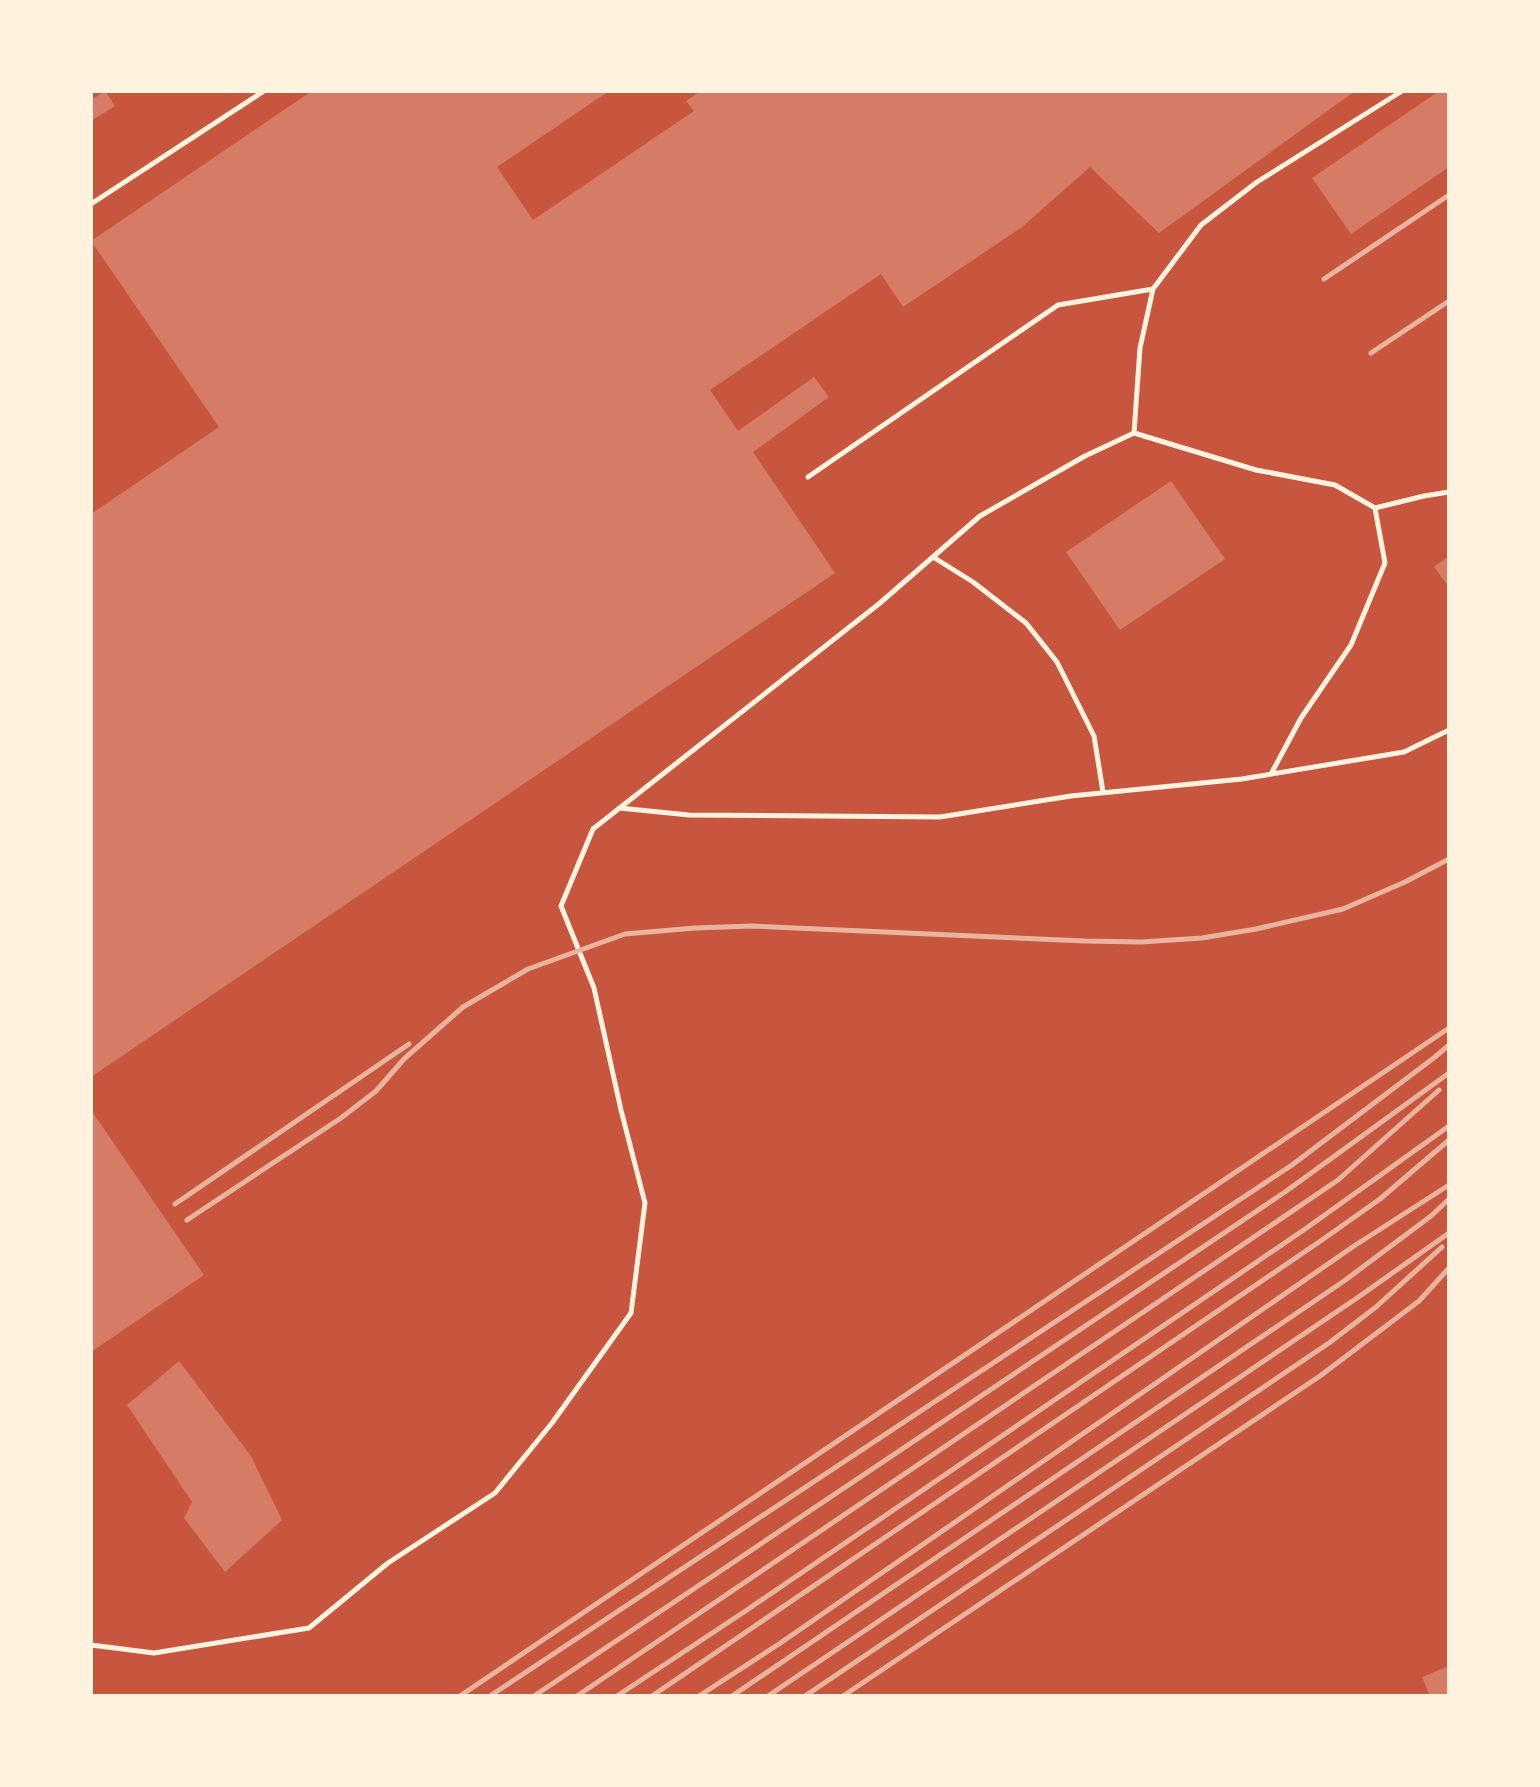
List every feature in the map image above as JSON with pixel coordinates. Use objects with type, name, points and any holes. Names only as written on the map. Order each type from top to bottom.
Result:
[{"type":"lane","points":[[91,204],[264,91]]},
{"type":"lane","points":[[1134,433],[1140,348],[1153,289],[1201,225],[1257,182],[1402,91]]},
{"type":"lane","points":[[808,477],[1058,305],[1153,289]]},
{"type":"lane","points":[[91,1645],[154,1653],[309,1628],[387,1563],[495,1493],[551,1423],[631,1313],[645,1203],[594,988],[561,906],[593,829],[870,611],[980,516],[1084,456],[1134,433],[1256,470],[1335,485],[1376,508],[1449,492]]},
{"type":"lane","points":[[1271,774],[1301,718],[1351,645],[1385,563],[1376,508]]},
{"type":"lane","points":[[933,557],[973,582],[1026,623],[1057,662],[1094,736],[1103,792]]},
{"type":"lane","points":[[619,808],[689,816],[940,817],[1103,792],[1271,774],[1404,752],[1449,730]]},
{"type":"building","points":[[105,91],[115,106],[91,121],[91,100]]},
{"type":"building","points":[[312,91],[609,91],[497,167],[533,220],[694,111],[686,101],[701,91],[1355,91],[1159,233],[1090,167],[1022,227],[903,307],[881,274],[710,390],[738,431],[814,377],[829,397],[753,452],[835,573],[91,1077],[91,514],[219,427],[91,241]]},
{"type":"building","points":[[1439,91],[1449,91],[1449,167],[1351,234],[1312,178]]},
{"type":"building","points":[[1171,481],[1225,559],[1120,630],[1066,552]]},
{"type":"building","points":[[1449,556],[1449,587],[1434,567]]},
{"type":"building","points":[[91,1110],[204,1275],[91,1352]]},
{"type":"building","points":[[179,1361],[251,1456],[282,1520],[225,1572],[184,1518],[192,1502],[127,1405]]},
{"type":"building","points":[[1449,1666],[1449,1696],[1430,1696],[1422,1677]]},
{"type":"railway","points":[[1324,279],[1449,195]]},
{"type":"railway","points":[[1371,353],[1449,301]]},
{"type":"railway","points":[[187,1220],[341,1118],[376,1091],[404,1059],[463,1007],[528,969],[625,934],[752,926],[1085,941],[1141,942],[1202,938],[1343,909],[1449,859]]},
{"type":"railway","points":[[460,1696],[1449,1028]]},
{"type":"railway","points":[[175,1204],[409,1044]]},
{"type":"railway","points":[[490,1696],[1292,1165],[1449,1045]]},
{"type":"railway","points":[[534,1696],[1285,1192],[1449,1073]]},
{"type":"railway","points":[[577,1696],[1338,1180],[1439,1090]]},
{"type":"railway","points":[[617,1696],[1308,1227],[1449,1126]]},
{"type":"railway","points":[[652,1696],[1322,1240],[1380,1199],[1449,1140]]},
{"type":"railway","points":[[699,1696],[779,1644],[1354,1246],[1449,1185]]},
{"type":"railway","points":[[732,1696],[1344,1281],[1431,1216],[1449,1199]]},
{"type":"railway","points":[[768,1696],[1449,1233]]},
{"type":"railway","points":[[805,1696],[1329,1343],[1376,1307],[1442,1247]]},
{"type":"railway","points":[[843,1696],[1320,1376],[1419,1301],[1449,1268]]}]
